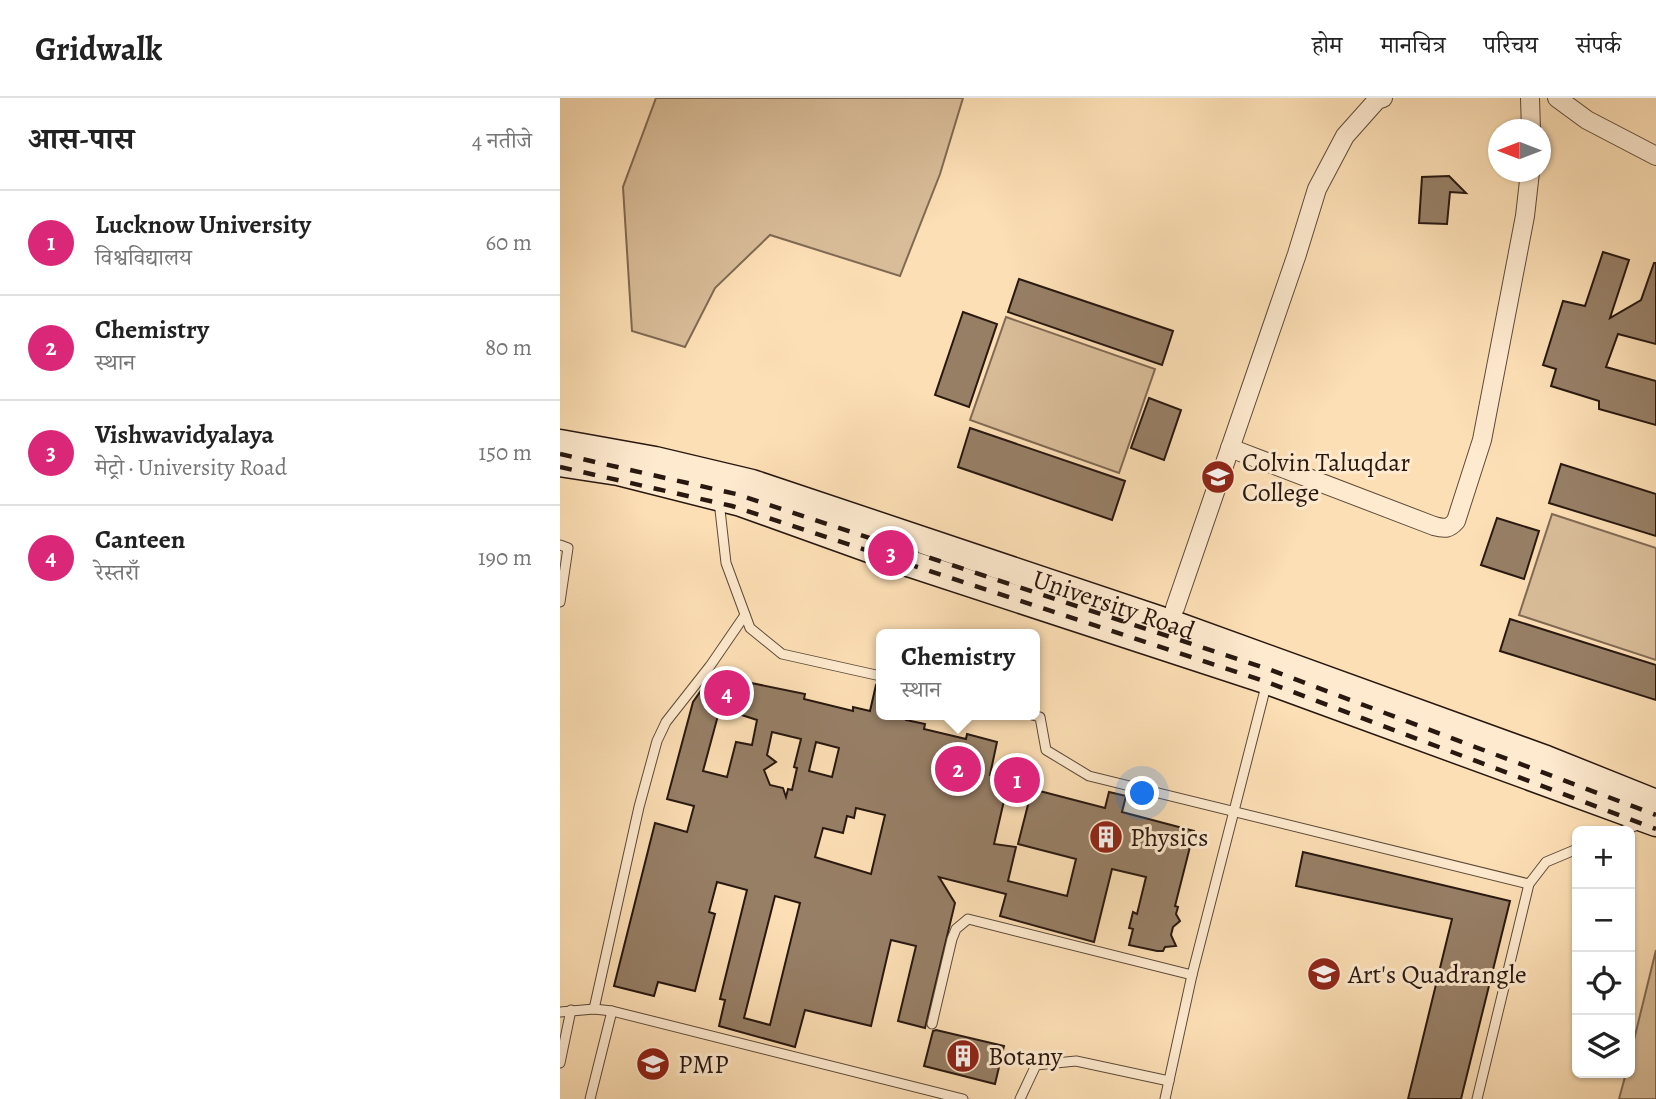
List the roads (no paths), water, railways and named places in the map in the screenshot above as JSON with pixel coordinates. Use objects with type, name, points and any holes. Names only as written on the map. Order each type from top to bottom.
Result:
[{"type":"main road","name":"University Road","points":[[560,443],[655,460],[911,564],[1268,681],[1654,815]]},
{"type":"main road","name":"University Road","points":[[560,463],[721,486],[752,483],[1172,615],[1546,759],[1654,815]]},
{"type":"street","points":[[1172,615],[1317,189],[1346,136],[1377,100],[1383,98]]},
{"type":"street","points":[[1530,98],[1531,119]]},
{"type":"street","points":[[1557,98],[1587,120],[1656,156]]},
{"type":"street","points":[[1230,448],[1434,526],[1450,528],[1456,521],[1482,440],[1525,216],[1529,182]]},
{"type":"lane","points":[[721,486],[726,564],[750,628],[782,654],[876,675]]},
{"type":"lane","points":[[560,545],[568,548],[560,602]]},
{"type":"lane","points":[[594,1009],[639,807],[657,741],[666,722],[710,666],[745,614]]},
{"type":"lane","points":[[1165,1099],[1192,975],[1268,681]]},
{"type":"lane","points":[[1040,717],[1046,750],[1089,776],[1529,884]]},
{"type":"lane","points":[[1632,826],[1654,815]]},
{"type":"lane","points":[[1477,1099],[1529,884],[1546,862],[1572,851]]},
{"type":"lane","points":[[932,1024],[952,940],[956,929],[968,919],[1192,975]]},
{"type":"lane","points":[[560,1012],[594,1009],[612,1011],[963,1099]]},
{"type":"lane","points":[[560,1063],[571,1010]]},
{"type":"lane","points":[[590,1099],[612,1011]]},
{"type":"lane","points":[[1020,1099],[1036,1065],[1076,1061],[1169,1081]]},
{"type":"railway","points":[[560,454],[736,494],[1268,669],[1656,815]]},
{"type":"railway","points":[[560,467],[732,506],[1264,681],[1656,829]]},
{"type":"place","name":"Colvin Taluqdar College","points":[[1218,477]]},
{"type":"place","name":"Vishwavidyalaya","points":[[891,553]]},
{"type":"place","name":"Canteen","points":[[727,693]]},
{"type":"place","name":"Chemistry","points":[[958,769]]},
{"type":"place","name":"Lucknow University","points":[[1017,780]]},
{"type":"place","name":"Physics","points":[[1106,837]]},
{"type":"place","name":"Art's Quadrangle","points":[[1324,974]]},
{"type":"place","name":"Botany","points":[[963,1056]]},
{"type":"place","name":"PMP","points":[[653,1064]]}]
